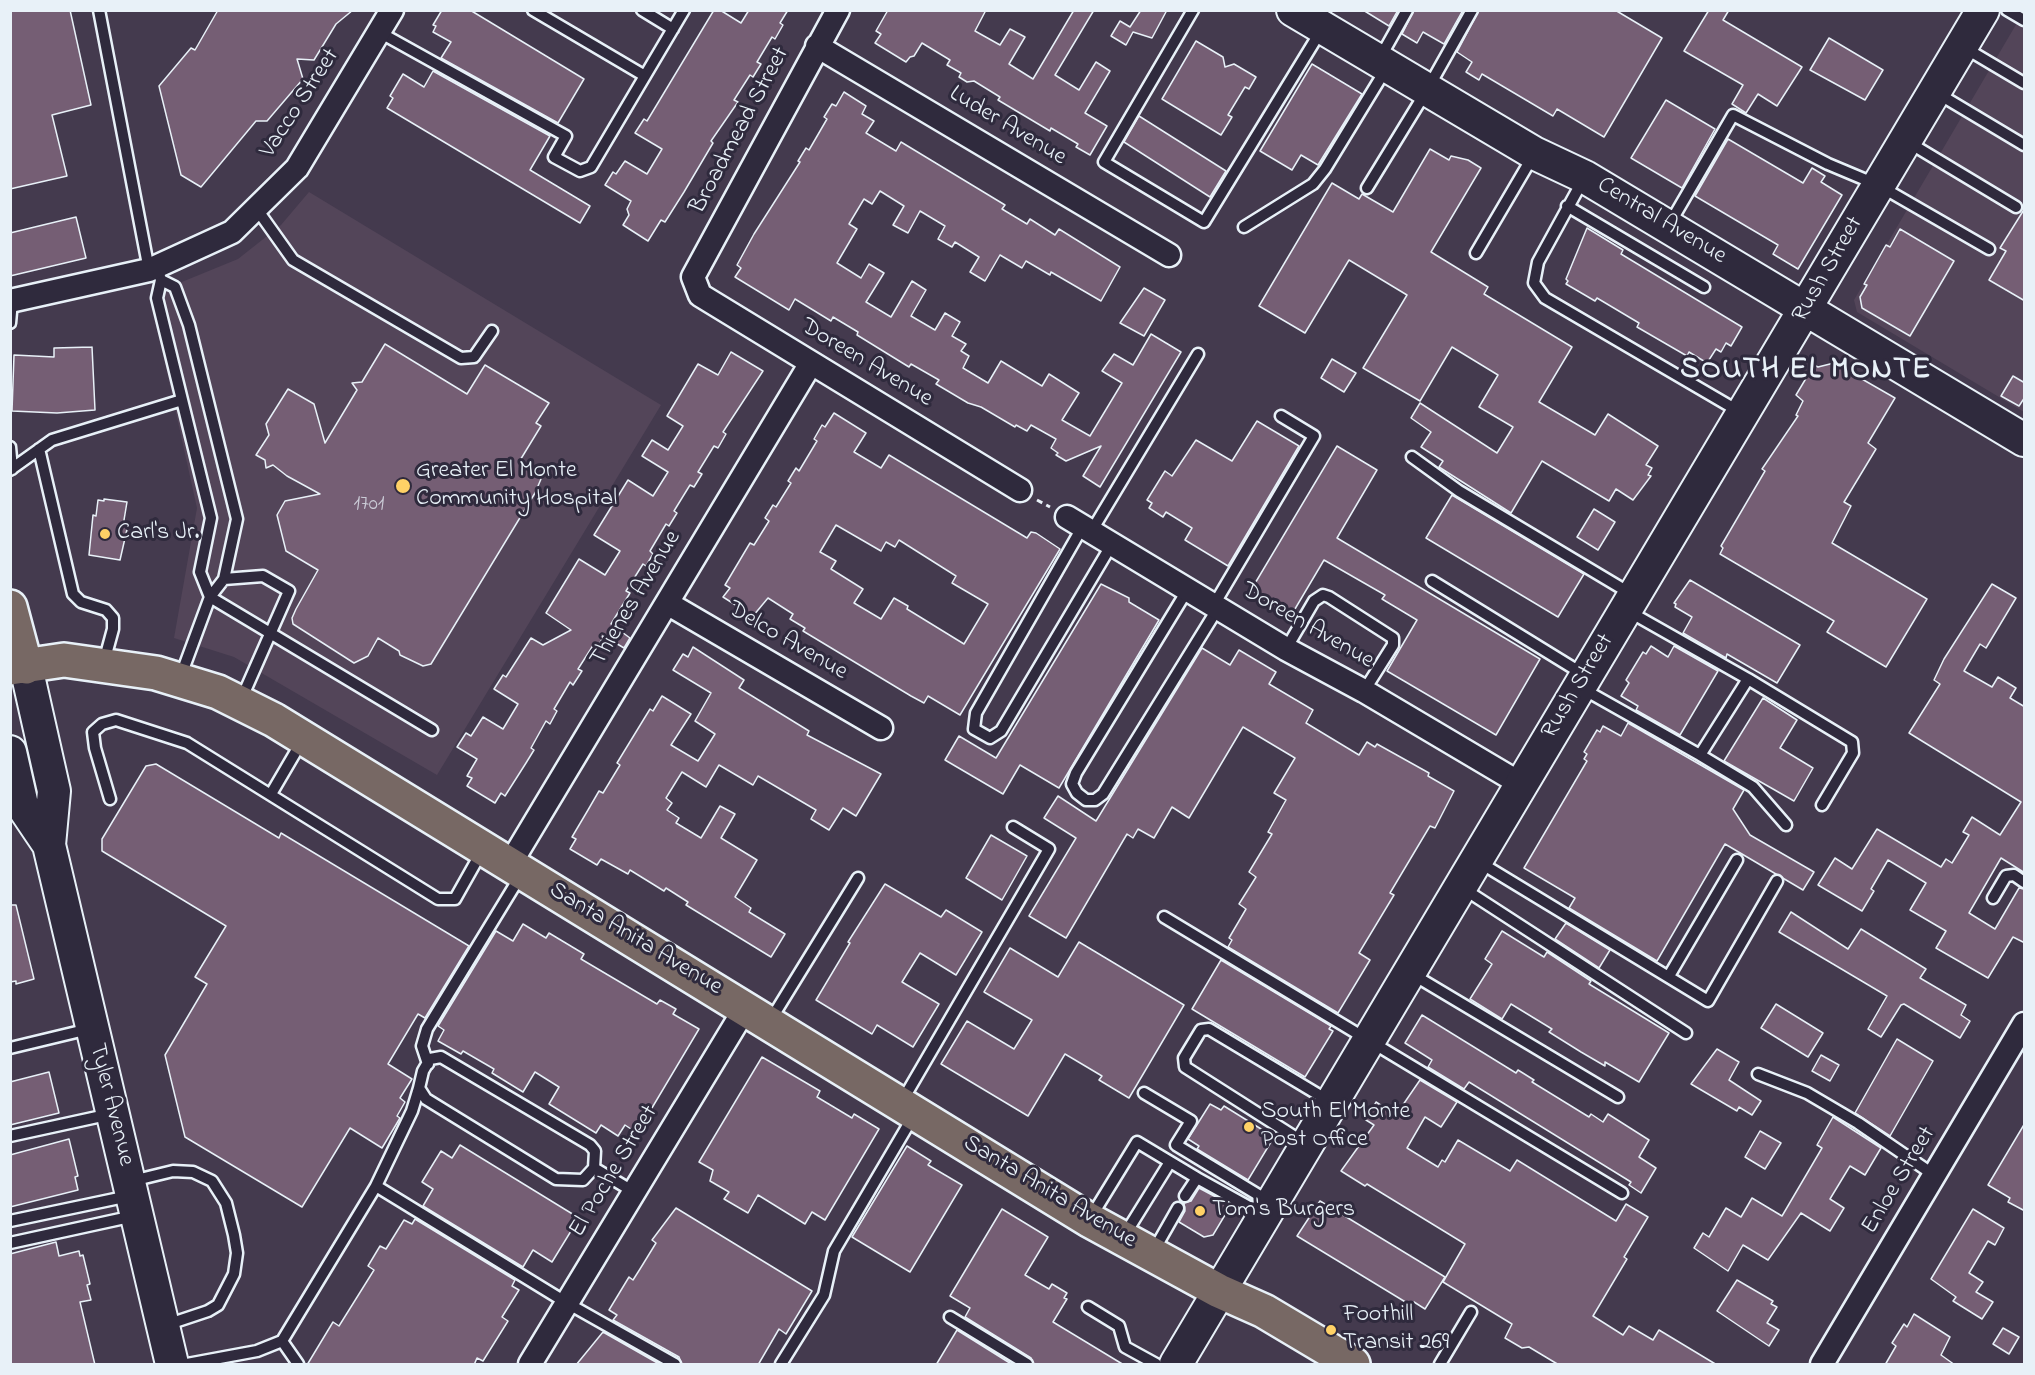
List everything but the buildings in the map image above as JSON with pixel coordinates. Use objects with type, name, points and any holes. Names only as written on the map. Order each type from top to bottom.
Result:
[{"type":"main road","points":[[10,607],[18,668]]},
{"type":"main road","name":"Santa Anita Avenue","points":[[18,668],[54,660],[103,665],[180,678],[240,702],[304,738],[758,1014],[1089,1220],[1219,1291],[1264,1311],[1353,1365]]},
{"type":"main road","name":"Santa Anita Avenue","points":[[1219,1291],[1248,1325],[1310,1365]]},
{"type":"street","name":"Vacco Street","points":[[11,308],[156,272],[232,232],[297,168],[392,10]]},
{"type":"street","name":"Broadmead Street","points":[[693,277],[838,10]]},
{"type":"street","name":"Central Avenue","points":[[1293,10],[1534,153],[1585,177],[2025,440]]},
{"type":"street","name":"Rush Street","points":[[1176,1365],[1629,602],[1744,415],[1983,10]]},
{"type":"street","name":"Luder Avenue","points":[[818,46],[1169,255]]},
{"type":"street","name":"Doreen Avenue","points":[[693,277],[700,295],[1020,490]]},
{"type":"street","name":"Thienes Avenue","points":[[506,861],[811,363]]},
{"type":"street","name":"Doreen Avenue","points":[[1080,525],[1521,784]]},
{"type":"street","name":"Delco Avenue","points":[[666,603],[881,728]]},
{"type":"street","name":"Tyler Avenue","points":[[18,668],[54,790],[49,845],[172,1365]]},
{"type":"street","name":"Tyler Avenue","points":[[10,752],[22,805],[49,845]]},
{"type":"street","name":"El Poche Street","points":[[530,1364],[634,1192],[758,1014]]},
{"type":"street","name":"Enloe Street","points":[[1822,1365],[2025,1024]]},
{"type":"lane","points":[[99,10],[156,272],[157,298],[211,518],[200,572],[210,597],[432,730]]},
{"type":"lane","points":[[533,10],[645,76]]},
{"type":"lane","points":[[642,10],[673,29]]},
{"type":"lane","points":[[379,32],[566,136],[554,157],[580,171],[591,167],[684,10]]},
{"type":"lane","points":[[1193,10],[1104,162],[1204,222],[1323,28]]},
{"type":"lane","points":[[1244,226],[1313,184],[1325,169],[1383,63],[1407,10]]},
{"type":"lane","points":[[1367,188],[1427,90],[1472,10]]},
{"type":"lane","points":[[2007,10],[2025,20]]},
{"type":"lane","points":[[1962,46],[2025,83]]},
{"type":"lane","points":[[1935,91],[2025,145]]},
{"type":"lane","points":[[1668,226],[1733,115],[1828,164],[1878,185],[1989,249]]},
{"type":"lane","points":[[1905,141],[2016,207]]},
{"type":"lane","points":[[1476,253],[1534,153]]},
{"type":"lane","points":[[1585,177],[1538,262],[1534,283],[1545,298],[1744,415]]},
{"type":"lane","points":[[1567,206],[1704,287]]},
{"type":"lane","points":[[256,208],[293,260],[461,358],[474,357],[492,331]]},
{"type":"lane","points":[[156,272],[175,287],[189,325],[237,519],[224,579],[210,597],[180,678]]},
{"type":"lane","points":[[1112,544],[1001,731],[990,738],[974,729],[976,713],[1080,525],[1198,354]]},
{"type":"lane","points":[[11,469],[52,440],[182,400]]},
{"type":"lane","points":[[1188,589],[1076,773],[1072,784],[1077,793],[1086,800],[1095,800],[1103,794],[1218,608],[1218,598],[1314,436],[1281,416]]},
{"type":"lane","points":[[10,447],[11,469]]},
{"type":"lane","points":[[39,449],[73,594],[81,602],[106,610],[113,618],[113,629],[103,665]]},
{"type":"lane","points":[[1412,457],[1459,491],[1629,602],[1748,679],[1852,742],[1853,753],[1822,806]]},
{"type":"lane","points":[[224,579],[263,576],[289,591],[272,636],[240,702]]},
{"type":"lane","points":[[1432,581],[1582,681],[1753,787],[1786,825]]},
{"type":"lane","points":[[1286,648],[1314,601],[1323,596],[1329,597],[1393,638],[1393,645],[1364,691]]},
{"type":"lane","points":[[1700,755],[1748,679]]},
{"type":"lane","points":[[110,799],[95,748],[93,732],[102,724],[116,720],[155,730],[187,743],[438,900],[455,899],[506,861]]},
{"type":"lane","points":[[271,794],[304,738]]},
{"type":"lane","points":[[782,1365],[824,1296],[834,1251],[1049,849],[1013,827]]},
{"type":"lane","points":[[1669,976],[1737,860]]},
{"type":"lane","points":[[428,1064],[422,1046],[427,1029],[506,861]]},
{"type":"lane","points":[[1477,861],[1708,1001],[1777,881]]},
{"type":"lane","points":[[1993,898],[2006,876],[2014,875],[2025,882]]},
{"type":"lane","points":[[758,1014],[858,878]]},
{"type":"lane","points":[[1461,887],[1686,1033]]},
{"type":"lane","points":[[1164,917],[1622,1193]]},
{"type":"lane","points":[[1409,972],[1618,1097]]},
{"type":"lane","points":[[10,1048],[92,1029]]},
{"type":"lane","points":[[1306,1144],[1185,1067],[1184,1058],[1201,1030],[1209,1029],[1332,1102]]},
{"type":"lane","points":[[187,1365],[257,1351],[282,1341],[376,1186],[412,1111],[419,1088],[430,1059],[441,1057],[590,1145],[595,1151],[594,1168],[583,1180],[556,1179],[426,1099],[419,1088]]},
{"type":"lane","points":[[1758,1074],[1807,1093],[1858,1123],[1935,1175]]},
{"type":"lane","points":[[1144,1094],[1191,1121],[1176,1145],[1267,1209]]},
{"type":"lane","points":[[10,1136],[112,1113]]},
{"type":"lane","points":[[1089,1220],[1137,1142],[1197,1178],[1267,1209]]},
{"type":"lane","points":[[1122,1239],[1170,1162]]},
{"type":"lane","points":[[594,1168],[634,1192]]},
{"type":"lane","points":[[10,1243],[133,1197],[173,1171],[193,1172],[212,1181],[226,1203],[234,1235],[237,1253],[234,1274],[218,1305],[208,1311],[163,1326]]},
{"type":"lane","points":[[1185,1196],[1197,1178]]},
{"type":"lane","points":[[376,1186],[567,1303],[675,1365]]},
{"type":"lane","points":[[10,1221],[133,1197]]},
{"type":"lane","points":[[1152,1254],[1178,1208]]},
{"type":"lane","points":[[1089,1307],[1119,1326],[1125,1347],[1156,1365]]},
{"type":"lane","points":[[1440,1365],[1471,1312]]},
{"type":"lane","points":[[950,1317],[1027,1365]]},
{"type":"lane","points":[[282,1341],[297,1365]]},
{"type":"path","points":[[1020,490],[1080,525]]},
{"type":"shaded area","points":[[2024,11],[2024,412],[1857,312],[1854,300]]},
{"type":"shaded area","name":"Greater El Monte Community Hospital","points":[[309,192],[661,405],[437,775],[234,657],[174,638],[197,508],[150,295],[238,259],[281,225]]},
{"type":"place","name":"Greater El Monte Community Hospital","points":[[403,486]]},
{"type":"place","name":"Carl's Jr.","points":[[105,534]]},
{"type":"place","name":"South El Monte Post Office","points":[[1249,1127]]},
{"type":"place","name":"Tom's Burgers","points":[[1200,1211]]},
{"type":"place","name":"Foothill Transit 269","points":[[1331,1330]]},
{"type":"district","name":"SOUTH EL MONTE","points":[[1806,372]]}]
